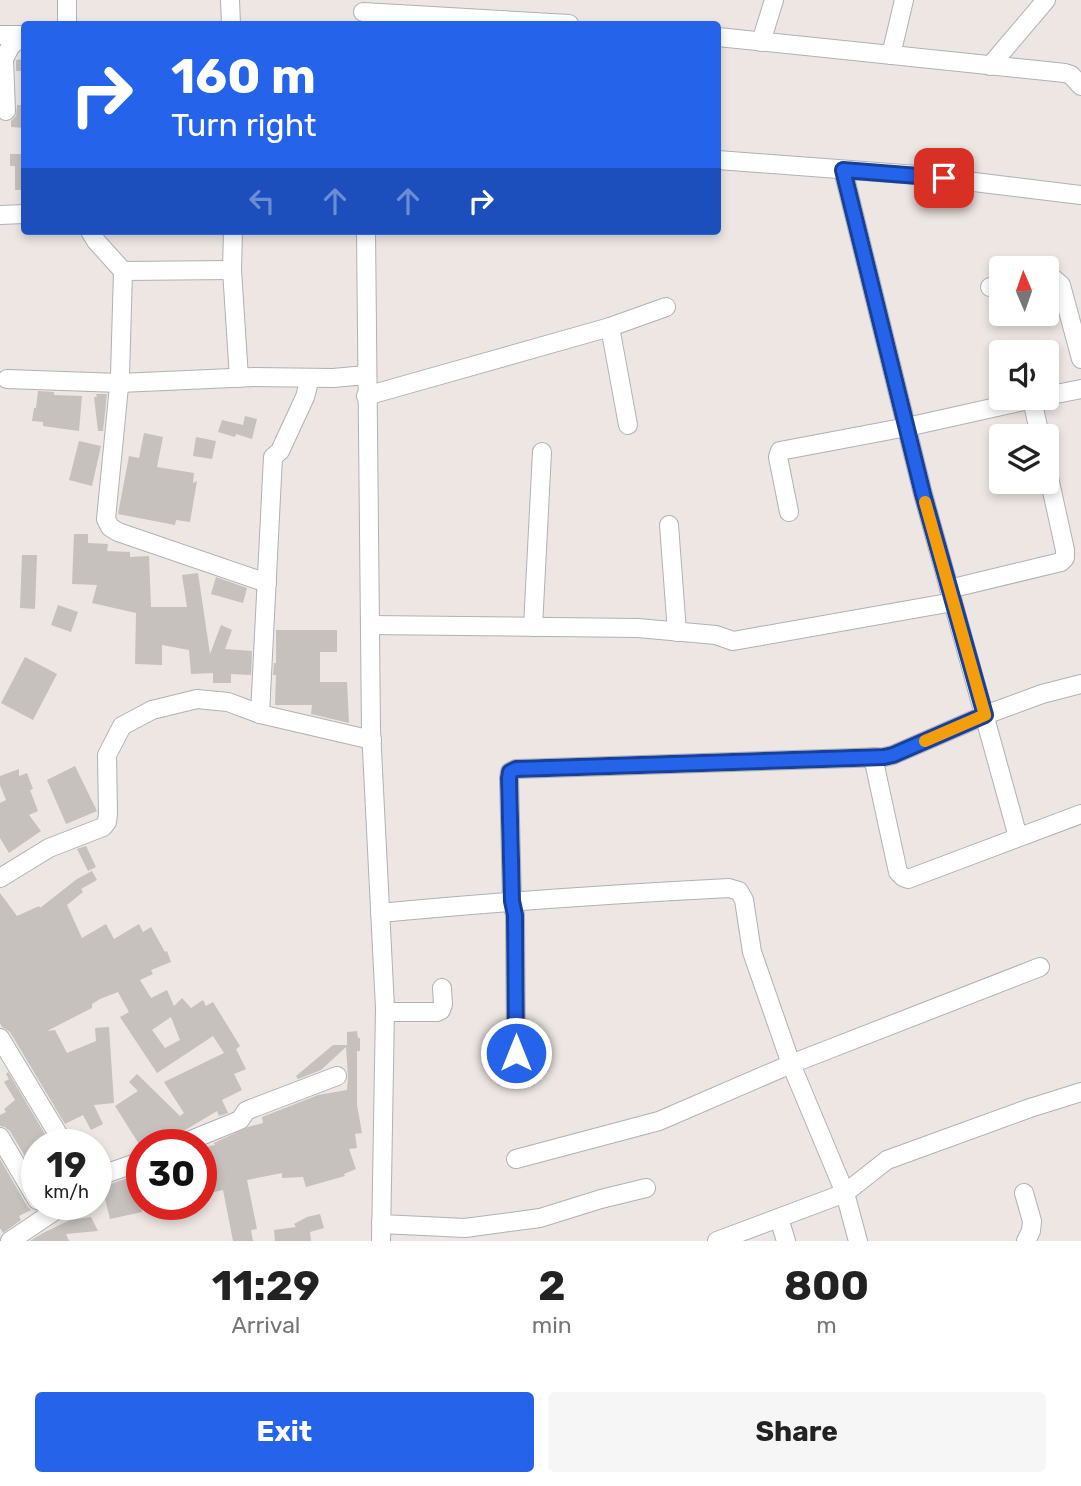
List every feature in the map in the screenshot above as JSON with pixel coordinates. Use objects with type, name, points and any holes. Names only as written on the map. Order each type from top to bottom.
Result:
[{"type":"street","points":[[67,0],[67,21]]},
{"type":"street","points":[[230,0],[231,21]]},
{"type":"street","points":[[761,42],[774,0]]},
{"type":"street","points":[[891,55],[904,0]]},
{"type":"street","points":[[990,66],[1046,0]]},
{"type":"street","points":[[363,12],[518,21]]},
{"type":"street","points":[[0,35],[21,35]]},
{"type":"street","points":[[721,37],[1065,73],[1071,75],[1081,86]]},
{"type":"street","points":[[6,111],[4,59],[10,47],[21,38]]},
{"type":"street","points":[[721,160],[917,175],[1081,195]]},
{"type":"street","points":[[843,170],[923,494],[1018,837]]},
{"type":"street","points":[[0,215],[21,214]]},
{"type":"street","points":[[92,235],[122,271],[120,383],[106,519],[110,527],[267,583]]},
{"type":"street","points":[[233,235],[232,270],[239,378]]},
{"type":"street","points":[[366,235],[372,740],[385,1012],[381,1233],[465,1228],[540,1218],[646,1188]]},
{"type":"street","points":[[122,271],[232,270]]},
{"type":"street","points":[[1059,283],[1081,359]]},
{"type":"street","points":[[366,396],[610,327],[666,307]]},
{"type":"street","points":[[610,327],[628,425]]},
{"type":"street","points":[[8,379],[120,383],[366,375]]},
{"type":"street","points":[[260,714],[273,457],[280,451],[305,397],[310,378]]},
{"type":"street","points":[[1059,393],[1081,388]]},
{"type":"street","points":[[789,512],[778,457],[780,451],[989,409]]},
{"type":"street","points":[[533,627],[542,452]]},
{"type":"street","points":[[370,625],[638,628],[716,635],[733,641],[951,595],[1061,562],[1065,558],[1065,550],[1053,494]]},
{"type":"street","points":[[669,525],[677,632]]},
{"type":"street","points":[[516,1053],[510,772],[516,769],[893,755],[985,715],[1042,694],[1081,684]]},
{"type":"street","points":[[0,878],[49,848],[103,827],[108,813],[107,755],[122,726],[152,710],[197,699],[228,702],[260,714],[372,740]]},
{"type":"street","points":[[873,757],[898,872],[908,879],[1081,814]]},
{"type":"street","points":[[380,913],[512,901],[729,888],[739,891],[744,900],[752,952],[791,1064],[845,1193],[858,1241]]},
{"type":"street","points":[[516,1159],[659,1121],[791,1064],[1041,967]]},
{"type":"street","points":[[385,1012],[437,1012],[443,1004],[442,988]]},
{"type":"street","points":[[2,1045],[55,1129]]},
{"type":"street","points":[[217,1129],[240,1120],[246,1111],[337,1076]]},
{"type":"street","points":[[717,1241],[845,1193],[887,1160],[1081,1092]]},
{"type":"street","points":[[0,1137],[21,1173]]},
{"type":"street","points":[[1024,1193],[1032,1222],[1026,1241]]},
{"type":"street","points":[[779,1218],[786,1241]]},
{"type":"street","points":[[10,1241],[29,1220]]},
{"type":"building","points":[[21,59],[21,71],[16,71],[16,60]]},
{"type":"building","points":[[17,105],[21,105],[21,128],[11,127],[11,121],[16,116]]},
{"type":"building","points":[[10,154],[21,154],[21,190],[15,190],[15,166],[10,166]]},
{"type":"building","points":[[38,391],[54,392],[54,395],[82,396],[79,431],[43,426],[43,422],[32,421]]},
{"type":"building","points":[[96,394],[107,394],[103,431],[98,431],[94,397],[97,397]]},
{"type":"building","points":[[245,416],[257,419],[252,439],[218,432],[222,420],[243,425]]},
{"type":"building","points":[[144,433],[163,437],[157,467],[194,473],[193,483],[197,481],[190,522],[176,520],[175,525],[118,514],[129,456],[139,458]]},
{"type":"building","points":[[196,437],[216,441],[212,459],[193,456]]},
{"type":"building","points":[[79,441],[101,446],[92,486],[69,480]]},
{"type":"building","points":[[74,534],[88,534],[88,543],[108,544],[107,551],[130,552],[130,557],[149,556],[151,607],[187,607],[182,575],[198,573],[210,654],[221,625],[232,630],[225,649],[252,651],[251,675],[231,674],[231,683],[213,683],[213,673],[191,674],[189,650],[162,645],[162,665],[135,664],[136,613],[92,603],[97,585],[72,584]]},
{"type":"building","points":[[22,555],[37,555],[35,609],[20,608]]},
{"type":"building","points":[[216,577],[247,588],[243,603],[211,594]]},
{"type":"building","points":[[58,605],[78,612],[71,632],[51,625]]},
{"type":"building","points":[[276,630],[337,630],[337,652],[320,652],[320,682],[347,682],[349,723],[311,714],[312,705],[275,705],[276,675],[273,675],[276,663]]},
{"type":"building","points":[[25,657],[57,674],[33,720],[1,703]]},
{"type":"building","points":[[75,766],[97,811],[66,824],[47,780]]},
{"type":"building","points":[[19,769],[19,776],[27,773],[33,789],[30,790],[38,811],[29,815],[41,831],[9,853],[0,838],[0,803],[6,800],[0,785],[0,776]]},
{"type":"building","points":[[86,846],[96,867],[88,871],[77,849]]},
{"type":"building","points":[[92,871],[97,880],[81,889],[83,892],[67,905],[82,938],[106,924],[114,939],[139,924],[143,932],[151,927],[171,962],[151,970],[153,974],[140,980],[151,998],[167,990],[174,1006],[182,998],[191,1008],[203,1000],[206,1006],[213,1002],[240,1046],[236,1049],[246,1069],[234,1074],[242,1090],[222,1100],[228,1113],[219,1116],[217,1111],[187,1129],[130,1129],[115,1106],[138,1091],[129,1082],[137,1074],[180,1116],[184,1113],[164,1082],[224,1053],[213,1036],[157,1073],[120,1017],[129,1012],[118,992],[100,999],[92,1004],[92,1008],[47,1031],[55,1030],[67,1053],[96,1041],[95,1028],[109,1027],[114,1103],[94,1105],[103,1124],[93,1129],[83,1115],[65,1124],[10,1032],[0,1023],[0,893],[17,916],[39,906],[40,908],[77,879]],"holes":[[[171,1017],[180,1040],[165,1048],[152,1030]]]},
{"type":"building","points":[[357,1031],[360,1038],[360,1051],[357,1051],[357,1105],[362,1133],[355,1134],[357,1148],[349,1149],[356,1169],[344,1174],[345,1176],[306,1187],[303,1177],[282,1178],[282,1173],[247,1180],[257,1229],[251,1230],[253,1241],[233,1241],[223,1190],[217,1191],[217,1142],[263,1123],[262,1117],[318,1095],[347,1090],[346,1047],[321,1070],[298,1079],[296,1076],[333,1045],[347,1045],[347,1032]]},
{"type":"building","points":[[8,1072],[42,1129],[21,1129],[21,1150],[10,1131],[0,1126],[0,1115],[6,1112],[4,1109],[15,1100],[4,1082],[9,1079],[6,1074]]},
{"type":"building","points":[[0,1159],[21,1196],[21,1220],[3,1233],[0,1228]]},
{"type":"building","points":[[126,1179],[126,1216],[112,1219],[112,1184]]},
{"type":"building","points":[[320,1214],[324,1228],[310,1232],[311,1241],[275,1241],[274,1230],[296,1227],[294,1224]]},
{"type":"building","points":[[70,1220],[92,1220],[98,1231],[66,1234],[69,1241],[30,1241]]},
{"type":"slow traffic","points":[[925,502],[985,715],[925,741]]},
{"type":"route","points":[[516,1053],[510,772],[516,769],[884,757],[985,715],[923,494],[843,170],[944,178]]}]
